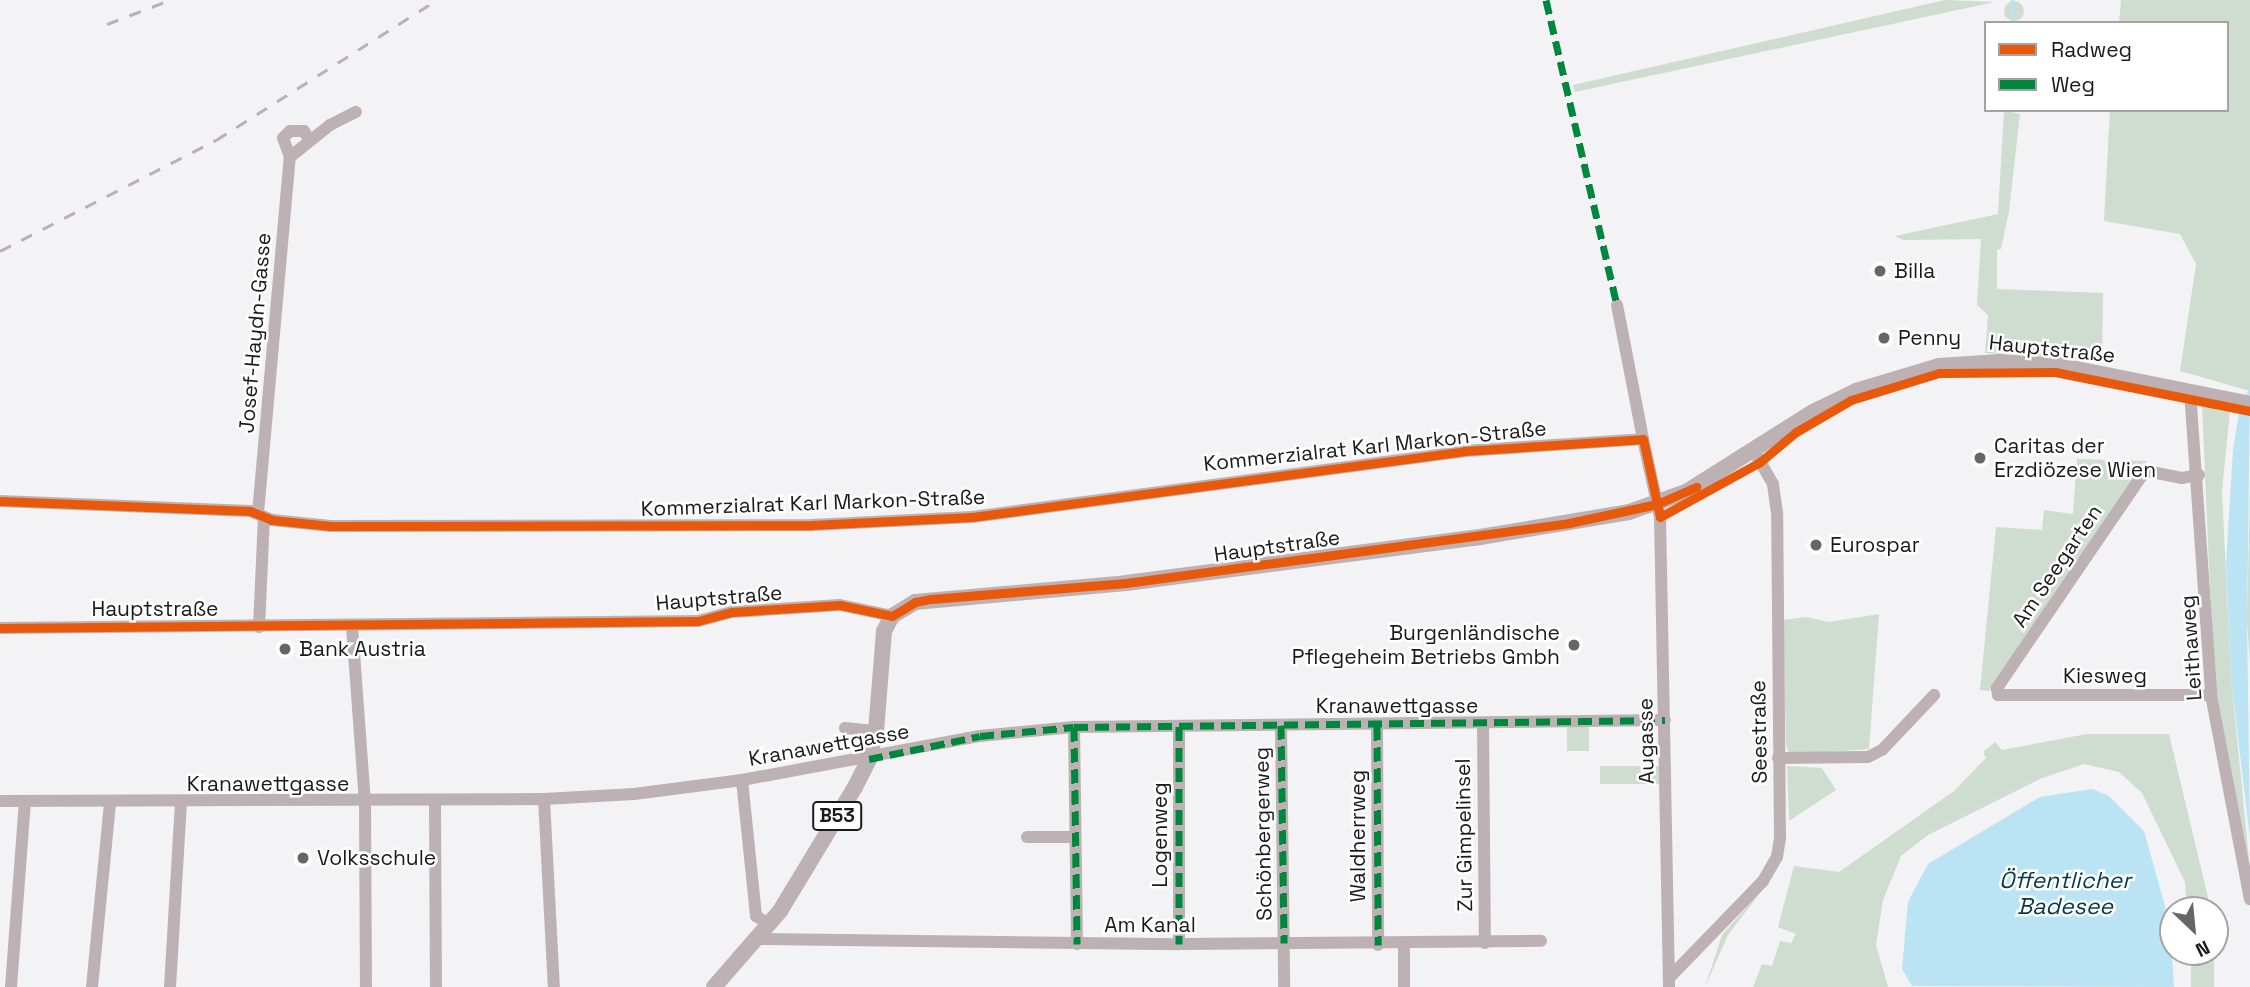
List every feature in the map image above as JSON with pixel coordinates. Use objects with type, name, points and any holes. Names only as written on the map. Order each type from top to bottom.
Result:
[{"type":"main road","name":"Hauptstraße","points":[[892,616],[915,602],[931,599],[1151,580],[1569,523],[1657,504],[1695,487],[1856,391],[1939,366],[2000,362],[2062,366],[2250,404]]},
{"type":"main road","name":"B53","points":[[713,987],[760,939],[770,925],[869,759],[876,731],[880,645],[892,616]]},
{"type":"street","points":[[289,157],[309,140],[356,112]]},
{"type":"street","name":"Josef-Haydn-Gasse","points":[[259,627],[261,515],[289,157],[283,138],[290,131],[304,131],[309,140]]},
{"type":"street","points":[[1617,305],[1657,504]]},
{"type":"street","name":"Leithaweg","points":[[2190,391],[2199,475],[2211,695],[2250,899]]},
{"type":"street","name":"Kommerzialrat Karl Markon-Straße","points":[[0,501],[261,515],[331,526],[626,528],[972,517],[1464,451],[1643,439]]},
{"type":"street","name":"Seestraße","points":[[1670,982],[1763,881],[1777,857],[1777,513],[1773,484],[1754,450]]},
{"type":"street","name":"Am Seegarten","points":[[1998,695],[1997,688],[2145,471],[2182,478],[2199,475]]},
{"type":"street","name":"Augasse","points":[[1657,504],[1665,720],[1666,952],[1670,982]]},
{"type":"street","name":"Hauptstraße","points":[[0,628],[352,626],[590,619],[698,621],[732,612],[840,605],[892,616]]},
{"type":"street","points":[[352,626],[365,803],[366,987]]},
{"type":"street","points":[[1778,758],[1868,757],[1882,750],[1934,695]]},
{"type":"street","name":"Kiesweg","points":[[1998,695],[2211,695]]},
{"type":"street","name":"Kranawettgasse","points":[[0,801],[435,803],[544,799],[635,794],[742,780],[869,759],[980,736],[1074,727],[1483,726],[1665,720]]},
{"type":"street","name":"Schönbergerweg","points":[[1281,725],[1284,987]]},
{"type":"street","name":"Logenweg","points":[[1179,726],[1179,944]]},
{"type":"street","name":"Waldherrweg","points":[[1377,726],[1377,945]]},
{"type":"street","name":"Zur Gimpelinsel","points":[[1483,726],[1485,943]]},
{"type":"street","points":[[1074,727],[1077,944]]},
{"type":"street","points":[[845,728],[876,731]]},
{"type":"street","points":[[742,780],[756,916],[770,925]]},
{"type":"street","points":[[544,799],[554,987]]},
{"type":"street","points":[[11,987],[25,802]]},
{"type":"street","points":[[92,987],[110,803]]},
{"type":"street","points":[[170,987],[181,803]]},
{"type":"street","points":[[435,803],[436,987]]},
{"type":"street","points":[[1027,837],[1075,837]]},
{"type":"street","name":"Am Kanal","points":[[760,939],[1377,945],[1541,941]]},
{"type":"street","points":[[1404,944],[1404,987]]},
{"type":"green space","points":[[1945,0],[1995,2],[1575,92],[1573,85]]},
{"type":"green space","points":[[2121,0],[2250,0],[2250,391],[2180,371],[2196,264],[2180,234],[2104,221],[2110,112],[2229,112],[2229,21],[2119,21]]},
{"type":"green space","points":[[2014,1],[2021,4],[2024,11],[2021,18],[2014,21],[2007,18],[2004,11],[2007,4]]},
{"type":"green space","points":[[2004,112],[2012,112],[2020,114],[2009,211],[2001,249],[1997,250],[1997,289],[2103,293],[2102,360],[1985,353],[1988,315],[1977,305],[1981,239],[1903,240],[1895,236],[1998,214]]},
{"type":"green space","points":[[2202,404],[2230,411],[2222,491],[2231,677],[2250,869],[2214,680]]},
{"type":"green space","points":[[2077,459],[2147,461],[1989,691],[1980,690],[1996,527],[2042,530],[2044,510],[2073,514]]},
{"type":"green space","points":[[2250,490],[2250,663],[2247,622]]},
{"type":"green space","points":[[1879,614],[1869,749],[1790,755],[1786,745],[1783,620],[1806,617],[1829,622]]},
{"type":"green space","points":[[1567,727],[1589,727],[1589,751],[1567,751]]},
{"type":"green space","points":[[2087,734],[2169,734],[2208,896],[2186,896],[2185,882],[2142,793],[2119,772],[2084,764],[2042,778],[1928,835],[1901,856],[1883,900],[1876,945],[1888,987],[1753,987],[1762,964],[1772,966],[1780,941],[1791,943],[1796,934],[1778,927],[1794,866],[1839,872],[1954,791],[1986,758],[1983,752],[1995,742],[2002,750]]},
{"type":"green space","points":[[1600,766],[1660,766],[1660,784],[1600,784]]},
{"type":"green space","points":[[1787,766],[1822,768],[1836,790],[1789,821]]},
{"type":"green space","points":[[1766,885],[1728,935],[1705,987],[1722,935]]},
{"type":"green space","points":[[2191,966],[2214,966],[2214,987],[2191,987]]},
{"type":"water","points":[[2250,386],[2247,622],[2250,839],[2231,677],[2226,563],[2233,450],[2239,413]]},
{"type":"water","name":"Öffentlicher Badesee","points":[[2092,789],[2109,796],[2144,831],[2162,896],[2159,896],[2159,966],[2173,966],[2174,987],[1912,986],[1902,969],[1908,902],[1928,864],[2040,797]]},
{"type":"waterway","points":[[2012,0],[2012,21]]},
{"type":"railway","points":[[107,24],[170,0]]},
{"type":"railway","points":[[0,251],[216,140],[437,0]]},
{"type":"marked path","points":[[1546,0],[1617,305]]},
{"type":"marked path","points":[[869,759],[980,736],[1074,727],[1665,720]]},
{"type":"marked path","points":[[1281,725],[1284,943]]},
{"type":"marked path","points":[[1179,726],[1179,944]]},
{"type":"marked path","points":[[1377,726],[1378,945]]},
{"type":"marked path","points":[[1074,727],[1077,944]]},
{"type":"cycle path","points":[[0,501],[250,511],[272,520],[331,526],[812,525],[972,517],[1464,451],[1643,439],[1660,517],[1760,462],[1796,432],[1851,400],[1939,373],[2055,372],[2250,411]]},
{"type":"cycle path","points":[[0,628],[698,621],[732,612],[840,605],[892,616],[915,602],[931,599],[1126,583],[1569,523],[1657,504],[1696,487]]},
{"type":"place","name":"Billa","points":[[1880,271]]},
{"type":"place","name":"Penny","points":[[1884,338]]},
{"type":"place","name":"Caritas der Erzdiözese Wien","points":[[1980,458]]},
{"type":"place","name":"Eurospar","points":[[1816,545]]},
{"type":"place","name":"Burgenländische Pflegeheim Betriebs Gmbh","points":[[1574,645]]},
{"type":"place","name":"Bank Austria","points":[[285,649]]},
{"type":"place","name":"Volksschule","points":[[303,858]]}]
